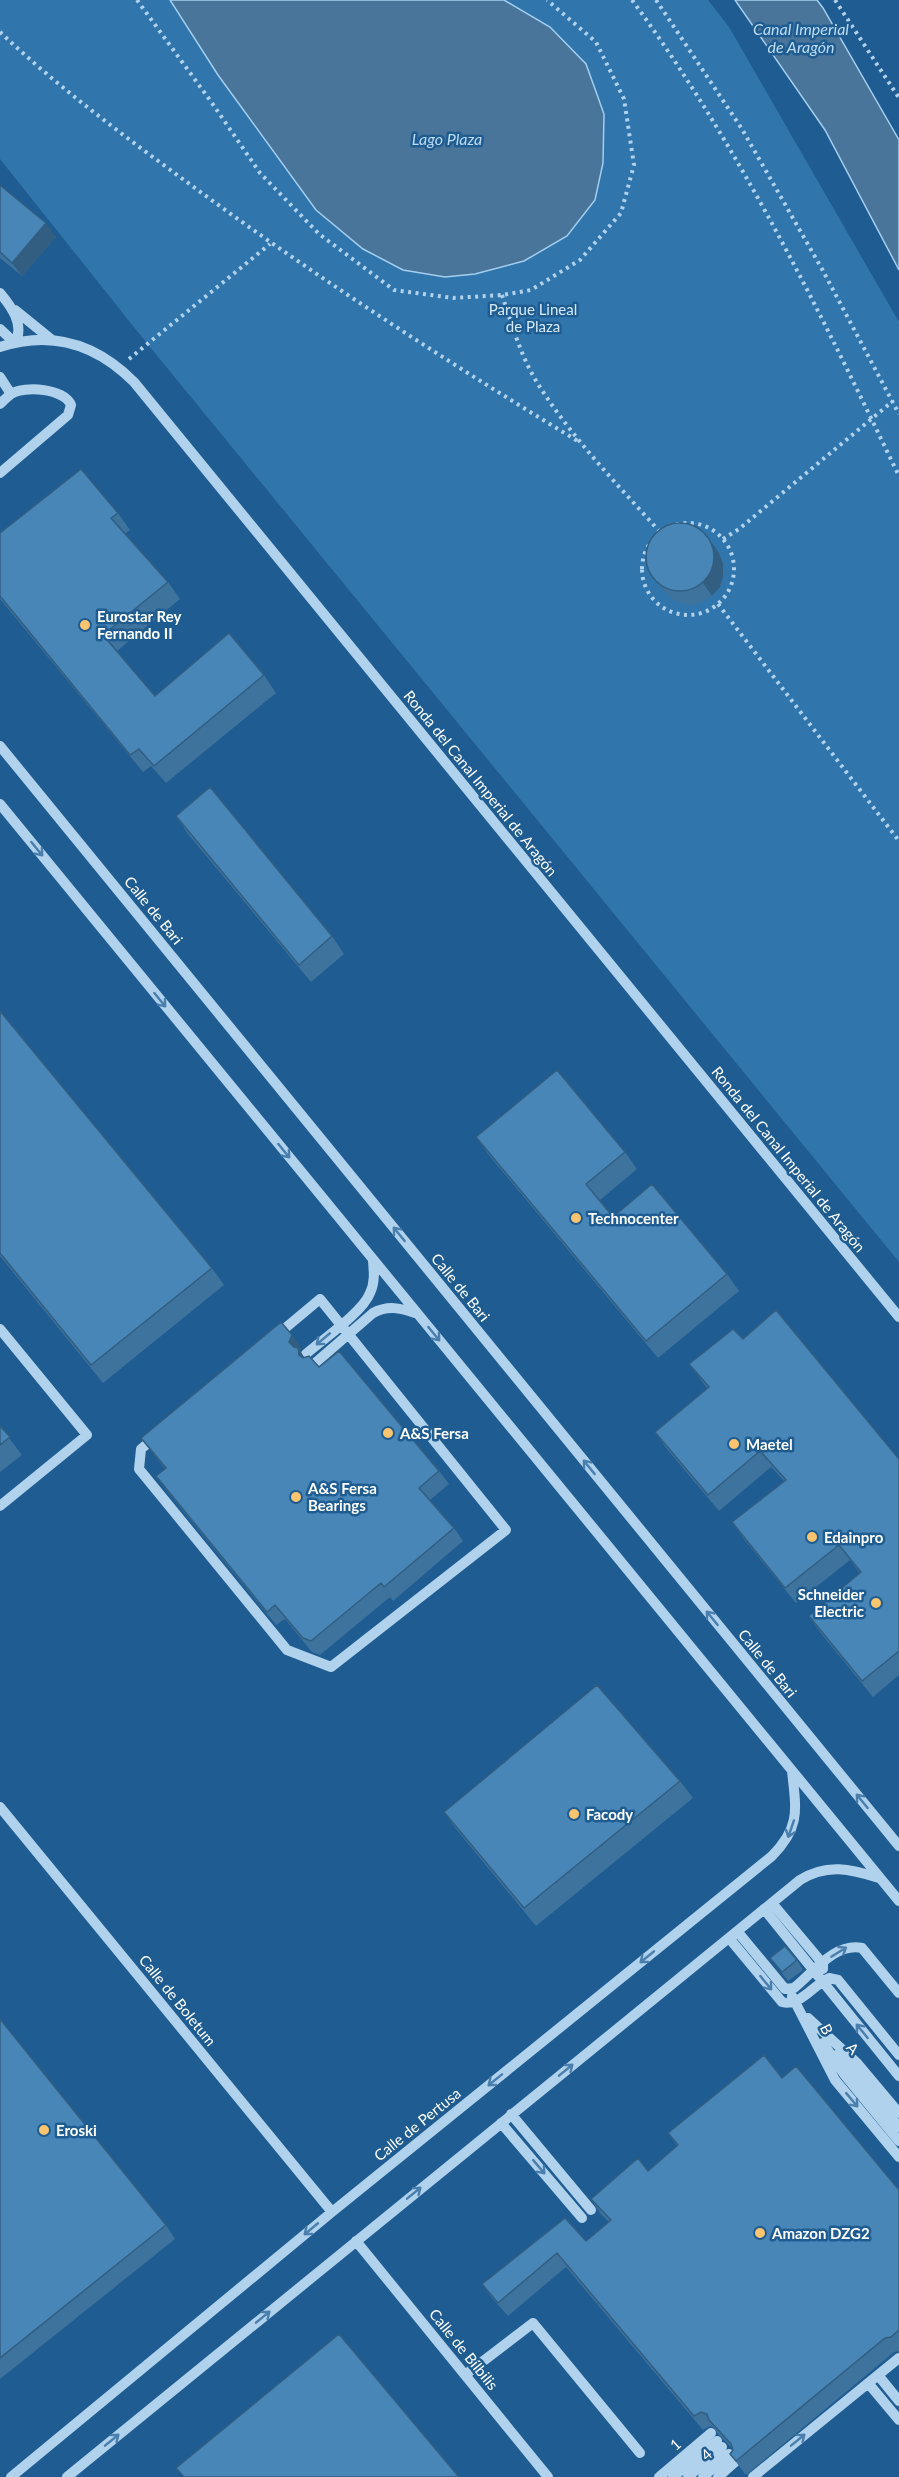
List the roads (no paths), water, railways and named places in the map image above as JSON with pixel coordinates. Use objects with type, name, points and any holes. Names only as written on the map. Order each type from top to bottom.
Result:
[{"type":"street","points":[[0,293],[15,310],[52,340]]},
{"type":"street","points":[[0,329],[15,343],[18,332],[15,310]]},
{"type":"street","name":"Ronda del Canal Imperial de Aragón","points":[[0,347],[15,343],[52,340],[77,345],[102,355],[119,367],[899,1317]]},
{"type":"street","points":[[0,377],[11,394]]},
{"type":"street","points":[[0,404],[11,394],[26,390],[57,392],[66,396],[70,401],[71,410],[0,472]]},
{"type":"street","name":"Calle de Bari","points":[[0,746],[899,1846]]},
{"type":"street","points":[[0,804],[899,1901]]},
{"type":"street","points":[[306,1354],[364,1304],[371,1292],[374,1278],[373,1260]]},
{"type":"street","points":[[320,1299],[348,1334],[506,1530],[331,1667],[287,1650],[139,1469],[141,1449],[320,1299]]},
{"type":"street","points":[[314,1364],[373,1313],[384,1308],[401,1308],[418,1314]]},
{"type":"street","points":[[0,1329],[87,1435],[0,1506]]},
{"type":"street","name":"Calle de Pertusa","points":[[11,2477],[332,2212],[772,1856],[786,1842],[793,1826],[796,1807],[792,1771]]},
{"type":"street","name":"Calle de Boletum","points":[[0,1808],[332,2212]]},
{"type":"street","points":[[67,2477],[501,2122],[813,1872],[834,1868],[855,1870],[880,1878]]},
{"type":"street","points":[[768,1906],[818,1968],[822,1982],[899,2076]]},
{"type":"street","points":[[733,1934],[785,1989],[802,2013]]},
{"type":"street","points":[[733,1934],[782,2002],[793,2003],[829,1978],[838,1980],[899,2055]]},
{"type":"street","points":[[785,1989],[794,1988],[841,1949],[852,1946],[862,1948],[899,1993]]},
{"type":"street","name":"A","points":[[802,2013],[858,2063],[899,2113]]},
{"type":"street","name":"A","points":[[802,2013],[899,2127]]},
{"type":"street","name":"B","points":[[802,2013],[844,2073],[899,2141]]},
{"type":"street","name":"B","points":[[802,2013],[835,2080],[899,2157]]},
{"type":"street","points":[[512,2114],[591,2210]]},
{"type":"street","points":[[501,2122],[582,2218]]},
{"type":"street","name":"Calle de Bílbilis","points":[[356,2241],[548,2477]]},
{"type":"street","points":[[465,2375],[533,2323],[640,2453]]},
{"type":"street","points":[[753,2477],[899,2358]]},
{"type":"street","points":[[878,2375],[899,2401]]},
{"type":"street","points":[[868,2383],[899,2420]]},
{"type":"street","points":[[674,2477],[723,2447]]},
{"type":"street","points":[[688,2477],[723,2447]]},
{"type":"street","points":[[718,2477],[723,2447]]},
{"type":"street","name":"1","points":[[659,2477],[723,2447]]},
{"type":"street","name":"4","points":[[702,2477],[723,2447]]},
{"type":"water","name":"Lago Plaza","points":[[170,0],[504,0],[550,27],[586,64],[604,114],[603,163],[595,200],[567,236],[524,261],[475,274],[445,277],[403,270],[363,249],[316,210],[218,75]]},
{"type":"water","name":"Canal Imperial de Aragón","points":[[735,0],[817,0],[823,8],[899,140],[899,270],[825,130]]},
{"type":"place","name":"Eurostar Rey Fernando II","points":[[85,625]]},
{"type":"place","name":"Technocenter","points":[[576,1218]]},
{"type":"place","name":"A&S Fersa","points":[[388,1433]]},
{"type":"place","name":"Maetel","points":[[734,1444]]},
{"type":"place","name":"A&S Fersa Bearings","points":[[296,1497]]},
{"type":"place","name":"Edainpro","points":[[812,1537]]},
{"type":"place","name":"Schneider Electric","points":[[876,1603]]},
{"type":"place","name":"Facody","points":[[574,1814]]},
{"type":"place","name":"Eroski","points":[[44,2130]]},
{"type":"place","name":"Amazon DZG2","points":[[760,2233]]},
{"type":"park label","name":"Parque Lineal de Plaza","points":[[533,318]]}]
